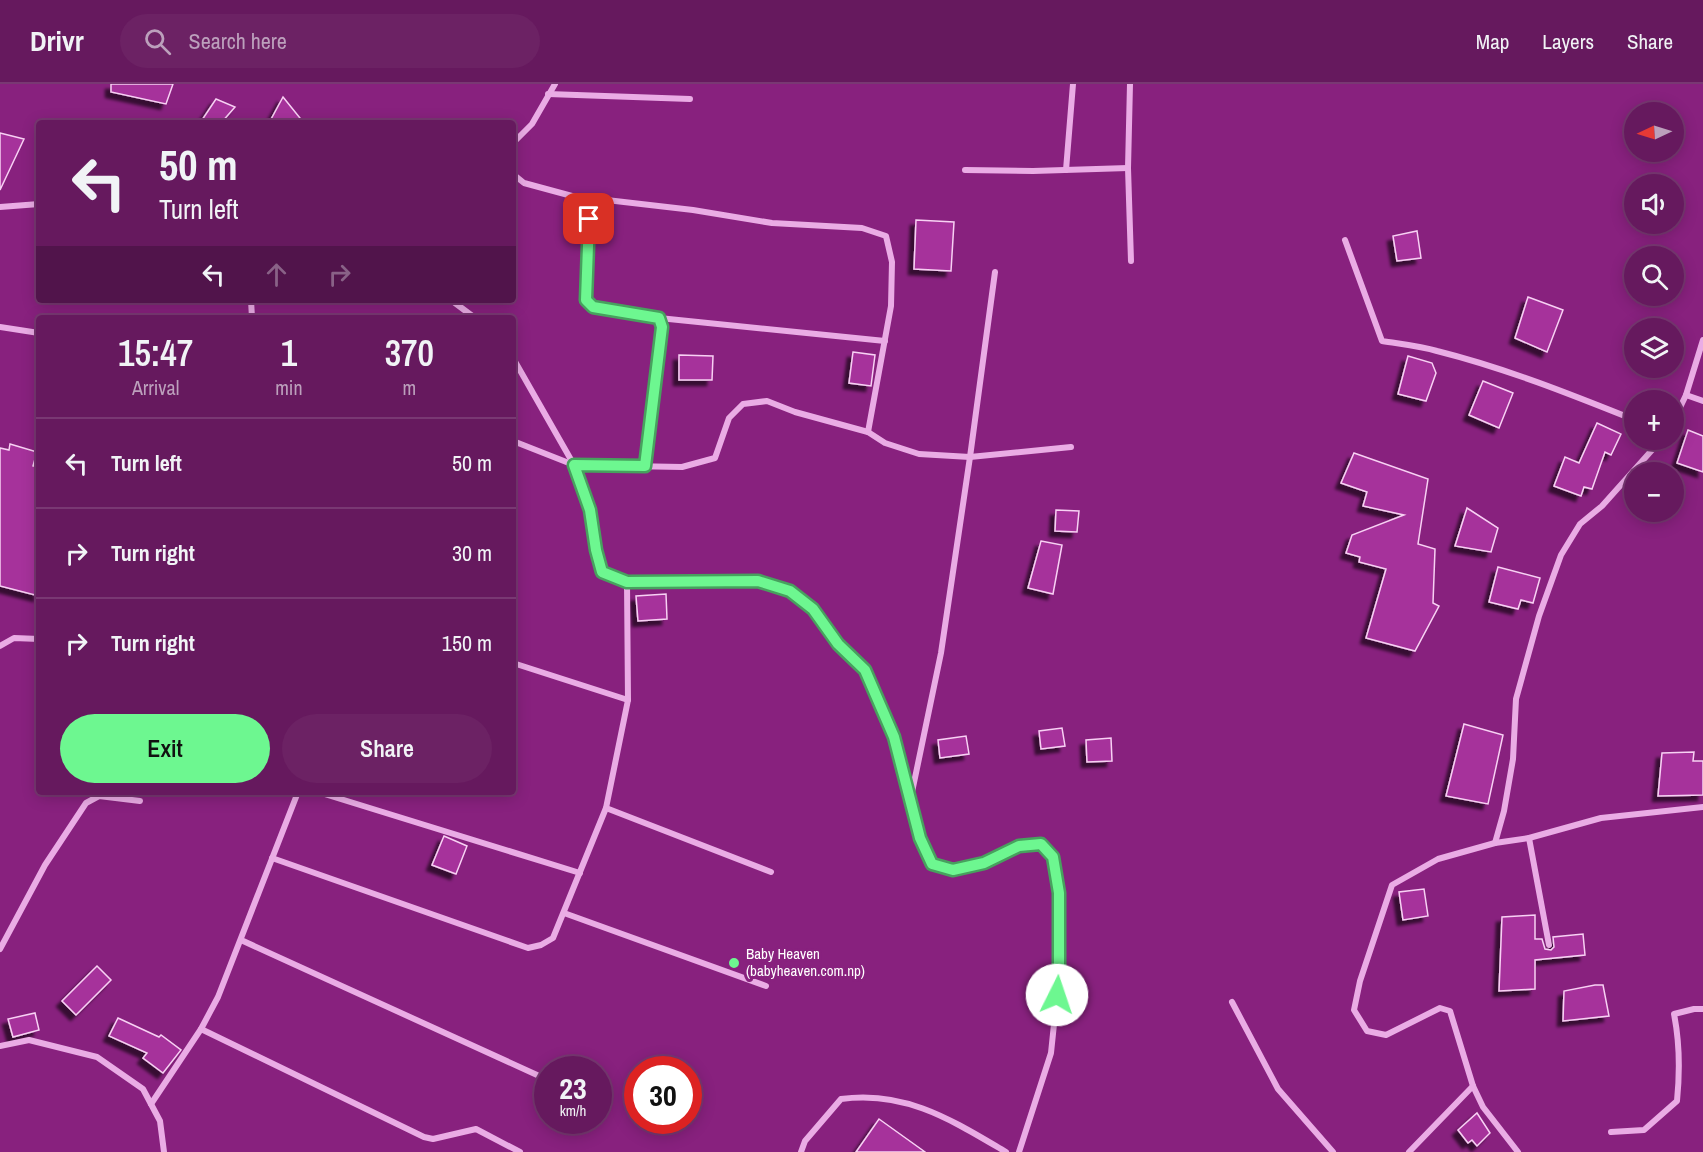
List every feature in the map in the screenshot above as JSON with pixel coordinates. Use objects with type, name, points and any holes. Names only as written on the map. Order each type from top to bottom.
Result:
[{"type":"street","points":[[516,140],[532,124],[555,84]]},
{"type":"street","points":[[1066,170],[1073,84]]},
{"type":"street","points":[[1130,84],[1128,168],[1131,261]]},
{"type":"street","points":[[548,94],[690,99]]},
{"type":"street","points":[[965,170],[1128,168]]},
{"type":"street","points":[[516,176],[524,183],[590,199],[693,210],[772,224],[862,228],[886,236],[892,262],[891,306],[868,432]]},
{"type":"street","points":[[590,199],[586,300],[593,307],[659,318],[885,341]]},
{"type":"street","points":[[0,207],[36,204]]},
{"type":"street","points":[[1344,240],[1382,341],[1435,350],[1488,366],[1554,388],[1624,416]]},
{"type":"street","points":[[910,800],[941,653],[994,272]]},
{"type":"street","points":[[455,303],[471,315]]},
{"type":"street","points":[[645,466],[662,327],[659,318]]},
{"type":"street","points":[[0,327],[36,333]]},
{"type":"street","points":[[1684,399],[1703,340]]},
{"type":"street","points":[[516,362],[574,465],[590,510],[602,572],[627,582],[758,581],[790,591],[813,609],[838,644],[865,670],[894,737],[920,838],[932,864],[953,870],[984,863],[1019,846],[1041,844],[1053,857],[1059,893],[1059,976],[1051,1053],[1019,1152]]},
{"type":"street","points":[[1686,395],[1703,401]]},
{"type":"street","points":[[516,442],[574,465],[682,467],[715,458],[729,418],[743,404],[767,401],[795,412],[868,432],[885,443],[919,454],[970,457],[1071,447]]},
{"type":"street","points":[[1495,843],[1504,811],[1513,759],[1516,699],[1539,616],[1561,555],[1580,524],[1602,506],[1652,450]]},
{"type":"street","points":[[272,858],[528,948],[541,945],[553,938],[606,808],[628,700],[627,582]]},
{"type":"street","points":[[0,646],[14,638],[36,639]]},
{"type":"street","points":[[516,664],[628,700]]},
{"type":"street","points":[[151,1104],[201,1029],[218,997],[297,795]]},
{"type":"street","points":[[328,795],[580,873]]},
{"type":"street","points":[[0,949],[45,865],[86,803],[99,796],[140,801]]},
{"type":"street","points":[[1518,1152],[1483,1107],[1473,1086],[1450,1011],[1440,1008],[1386,1035],[1367,1031],[1354,1010],[1360,981],[1392,885],[1438,859],[1495,843],[1529,838],[1601,818],[1703,807]]},
{"type":"street","points":[[606,808],[771,872]]},
{"type":"street","points":[[1529,838],[1549,945]]},
{"type":"street","points":[[564,913],[766,986]]},
{"type":"street","points":[[241,940],[534,1074]]},
{"type":"street","points":[[1232,1002],[1278,1089],[1333,1152]]},
{"type":"street","points":[[1611,1132],[1644,1130],[1677,1101],[1680,1072],[1679,1039],[1674,1014],[1703,1009]]},
{"type":"street","points":[[201,1029],[424,1137],[433,1139],[476,1129],[520,1152]]},
{"type":"street","points":[[0,1044],[29,1040],[97,1058],[143,1089],[160,1121],[164,1152]]},
{"type":"street","points":[[1409,1152],[1473,1086]]},
{"type":"street","points":[[801,1152],[805,1142],[842,1099],[863,1096],[894,1099],[948,1118],[1006,1152]]},
{"type":"building","points":[[111,84],[173,84],[166,104],[111,92]]},
{"type":"building","points":[[283,97],[302,120],[271,120]]},
{"type":"building","points":[[216,99],[235,107],[224,120],[202,120]]},
{"type":"building","points":[[0,133],[24,139],[0,190]]},
{"type":"building","points":[[916,220],[954,222],[951,271],[914,269]]},
{"type":"building","points":[[1417,231],[1421,258],[1397,261],[1393,236]]},
{"type":"building","points":[[1528,297],[1563,310],[1547,352],[1515,338]]},
{"type":"building","points":[[853,352],[875,355],[871,386],[849,383]]},
{"type":"building","points":[[679,355],[713,356],[712,380],[679,380]]},
{"type":"building","points":[[1408,356],[1432,363],[1436,373],[1426,401],[1398,394]]},
{"type":"building","points":[[1483,381],[1513,393],[1499,428],[1469,415]]},
{"type":"building","points":[[1597,423],[1621,434],[1611,455],[1605,452],[1592,489],[1584,487],[1581,496],[1554,486],[1565,457],[1579,463]]},
{"type":"building","points":[[1688,430],[1703,436],[1703,472],[1684,465],[1684,462],[1677,462],[1681,450],[1684,450]]},
{"type":"building","points":[[10,444],[36,452],[33,466],[36,466],[36,595],[0,586],[0,448],[9,450]]},
{"type":"building","points":[[1354,453],[1428,479],[1418,544],[1435,549],[1433,603],[1439,606],[1415,651],[1366,638],[1386,569],[1359,562],[1360,557],[1346,553],[1352,535],[1404,515],[1363,506],[1367,492],[1341,483]]},
{"type":"building","points":[[1467,508],[1498,528],[1491,552],[1455,546]]},
{"type":"building","points":[[1056,510],[1079,511],[1077,532],[1055,531]]},
{"type":"building","points":[[1041,541],[1062,545],[1053,594],[1028,588]]},
{"type":"building","points":[[1498,567],[1540,578],[1533,603],[1521,600],[1518,609],[1489,602]]},
{"type":"building","points":[[666,594],[667,619],[638,621],[636,596]]},
{"type":"building","points":[[1464,724],[1503,735],[1488,804],[1446,796]]},
{"type":"building","points":[[1062,728],[1065,746],[1041,749],[1039,731]]},
{"type":"building","points":[[966,736],[969,754],[940,758],[938,740]]},
{"type":"building","points":[[1111,738],[1112,761],[1087,762],[1086,740]]},
{"type":"building","points":[[1694,752],[1693,761],[1703,761],[1703,795],[1658,796],[1662,753]]},
{"type":"building","points":[[444,836],[467,846],[456,874],[432,865]]},
{"type":"building","points":[[1424,889],[1428,916],[1403,920],[1399,892]]},
{"type":"building","points":[[1535,915],[1535,939],[1542,939],[1545,949],[1551,950],[1554,947],[1553,937],[1583,934],[1585,955],[1535,960],[1535,989],[1499,991],[1502,917]]},
{"type":"building","points":[[97,966],[111,980],[76,1015],[62,1001]]},
{"type":"building","points":[[1603,985],[1609,1016],[1563,1021],[1564,991]]},
{"type":"building","points":[[35,1013],[39,1030],[13,1037],[8,1019]]},
{"type":"building","points":[[118,1018],[159,1037],[161,1035],[181,1050],[163,1073],[143,1058],[147,1053],[109,1036]]},
{"type":"building","points":[[1477,1113],[1490,1133],[1477,1146],[1472,1140],[1468,1143],[1458,1130]]},
{"type":"building","points":[[879,1119],[925,1152],[856,1152]]},
{"type":"place","name":"Baby Heaven (babyheaven.com.np)","points":[[734,963]]},
{"type":"route","points":[[589,219],[586,300],[593,307],[659,318],[662,327],[645,466],[574,465],[590,510],[602,572],[627,582],[758,581],[790,591],[813,609],[838,644],[865,670],[894,737],[920,838],[932,864],[953,870],[984,863],[1019,846],[1041,844],[1053,857],[1059,893],[1057,995]]}]
